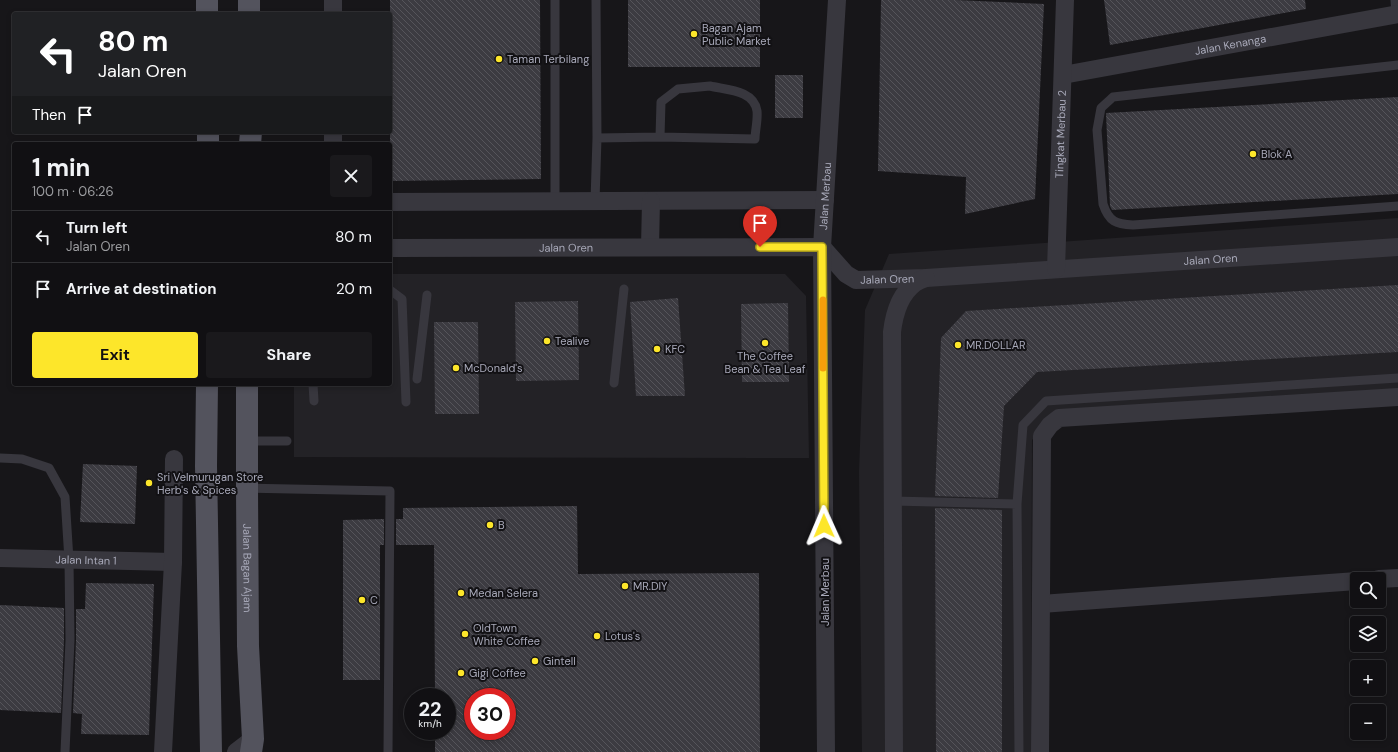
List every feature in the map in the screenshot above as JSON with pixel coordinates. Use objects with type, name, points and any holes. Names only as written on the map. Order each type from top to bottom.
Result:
[{"type":"main road","points":[[207,0],[207,12]]},
{"type":"main road","points":[[249,0],[249,12]]},
{"type":"main road","points":[[207,386],[206,466],[211,752]]},
{"type":"main road","name":"Jalan Bagan Ajam","points":[[248,386],[248,646],[252,746]]},
{"type":"street","points":[[333,12],[334,0]]},
{"type":"street","name":"Jalan Merbau","points":[[826,752],[822,247],[837,0]]},
{"type":"street","name":"Tingkat Merbau 2","points":[[1056,269],[1065,0]]},
{"type":"street","name":"Jalan Kenanga","points":[[1063,75],[1396,9]]},
{"type":"street","points":[[392,202],[825,200]]},
{"type":"street","points":[[650,247],[651,201]]},
{"type":"street","name":"Jalan Oren","points":[[392,248],[822,247],[846,274],[856,280],[926,278],[1398,247]]},
{"type":"street","points":[[894,752],[892,501],[893,323],[899,304],[906,293],[914,283],[926,278]]},
{"type":"street","points":[[1040,752],[1042,436],[1050,425],[1059,418],[1398,397]]},
{"type":"street","points":[[163,752],[173,562],[174,459]]},
{"type":"street","name":"Jalan Intan 1","points":[[0,558],[173,562]]},
{"type":"street","points":[[1386,579],[1398,578]]},
{"type":"street","points":[[1041,604],[1350,582]]},
{"type":"street","points":[[236,752],[252,746]]},
{"type":"lane","points":[[554,0],[554,202]]},
{"type":"lane","points":[[595,201],[597,138],[596,0]]},
{"type":"lane","points":[[1398,65],[1113,97],[1101,108],[1097,130],[1103,204],[1107,215],[1118,224],[1134,225],[1398,206]]},
{"type":"lane","points":[[597,138],[660,137],[755,139],[757,111],[753,100],[744,94],[710,86],[678,89],[661,102],[660,137]]},
{"type":"lane","points":[[614,383],[624,289]]},
{"type":"lane","points":[[392,292],[402,299],[406,402]]},
{"type":"lane","points":[[417,379],[427,295]]},
{"type":"lane","points":[[1019,752],[1018,504],[1023,425],[1046,401],[1398,378]]},
{"type":"lane","points":[[313,386],[314,401]]},
{"type":"lane","points":[[248,441],[287,441]]},
{"type":"lane","points":[[0,458],[22,459],[49,468],[65,497],[69,560],[70,640],[65,752]]},
{"type":"lane","points":[[247,488],[390,491],[388,752]]},
{"type":"lane","points":[[892,501],[1018,504]]},
{"type":"shaded area","points":[[1398,218],[1398,389],[1054,414],[1032,440],[1031,752],[862,752],[859,472],[865,310],[889,254]]},
{"type":"shaded area","points":[[392,274],[785,274],[806,296],[809,458],[294,457],[294,386],[392,386]]},
{"type":"building","points":[[390,0],[540,0],[541,179],[392,181],[392,142],[390,142],[390,134],[392,134],[392,12],[390,12]]},
{"type":"building","name":"Bagan Ajam Public Market","points":[[628,0],[760,0],[760,67],[628,67]]},
{"type":"building","points":[[881,0],[955,0],[1044,4],[1035,199],[965,214],[966,177],[878,171]]},
{"type":"building","points":[[1104,0],[1305,0],[1306,9],[1110,45]]},
{"type":"building","points":[[775,75],[803,75],[803,118],[775,118]]},
{"type":"building","name":"Blok A","points":[[1398,97],[1398,194],[1112,210],[1110,206],[1106,113]]},
{"type":"building","points":[[1398,285],[1398,352],[1037,372],[1004,406],[998,498],[935,496],[941,338],[966,311]]},
{"type":"building","name":"KFC","points":[[678,298],[685,396],[636,396],[630,302]]},
{"type":"building","name":"Tealive","points":[[578,301],[579,380],[516,381],[515,302]]},
{"type":"building","name":"The Coffee Bean & Tea Leaf","points":[[788,303],[789,382],[742,382],[741,304]]},
{"type":"building","name":"McDonald's","points":[[434,322],[478,322],[479,414],[435,414]]},
{"type":"building","points":[[83,464],[137,466],[135,524],[80,522]]},
{"type":"building","name":"Lotus's","points":[[577,506],[578,574],[759,573],[760,752],[435,752],[435,740],[456,740],[456,688],[435,688],[434,545],[396,545],[396,519],[403,519],[403,508]]},
{"type":"building","points":[[935,508],[1002,510],[1002,752],[936,752]]},
{"type":"building","name":"C","points":[[384,519],[384,545],[380,545],[380,680],[343,680],[343,520]]},
{"type":"building","points":[[86,583],[154,584],[149,735],[81,734],[82,714],[73,713],[76,609],[85,609]]},
{"type":"building","points":[[0,605],[64,608],[61,713],[0,710]]},
{"type":"slow traffic","points":[[823,300],[823,368]]},
{"type":"place","name":"Bagan Ajam Public Market","points":[[694,34]]},
{"type":"place","name":"Taman Terbilang","points":[[499,59]]},
{"type":"place","name":"Blok A","points":[[1253,154]]},
{"type":"place","name":"Tealive","points":[[547,341]]},
{"type":"place","name":"The Coffee Bean & Tea Leaf","points":[[765,343]]},
{"type":"place","name":"MR.DOLLAR","points":[[958,345]]},
{"type":"place","name":"KFC","points":[[657,349]]},
{"type":"place","name":"McDonald's","points":[[456,368]]},
{"type":"place","name":"Sri Velmurugan Store Herb's & Spices","points":[[149,483]]},
{"type":"place","name":"B","points":[[490,525]]},
{"type":"place","name":"MR.DIY","points":[[625,586]]},
{"type":"place","name":"Medan Selera","points":[[461,593]]},
{"type":"place","name":"C","points":[[362,600]]},
{"type":"place","name":"OldTown White Coffee","points":[[465,634]]},
{"type":"place","name":"Lotus's","points":[[597,636]]},
{"type":"place","name":"Gintell","points":[[535,661]]},
{"type":"place","name":"Gigi Coffee","points":[[461,673]]},
{"type":"route","points":[[760,247],[822,247],[824,526]]}]
